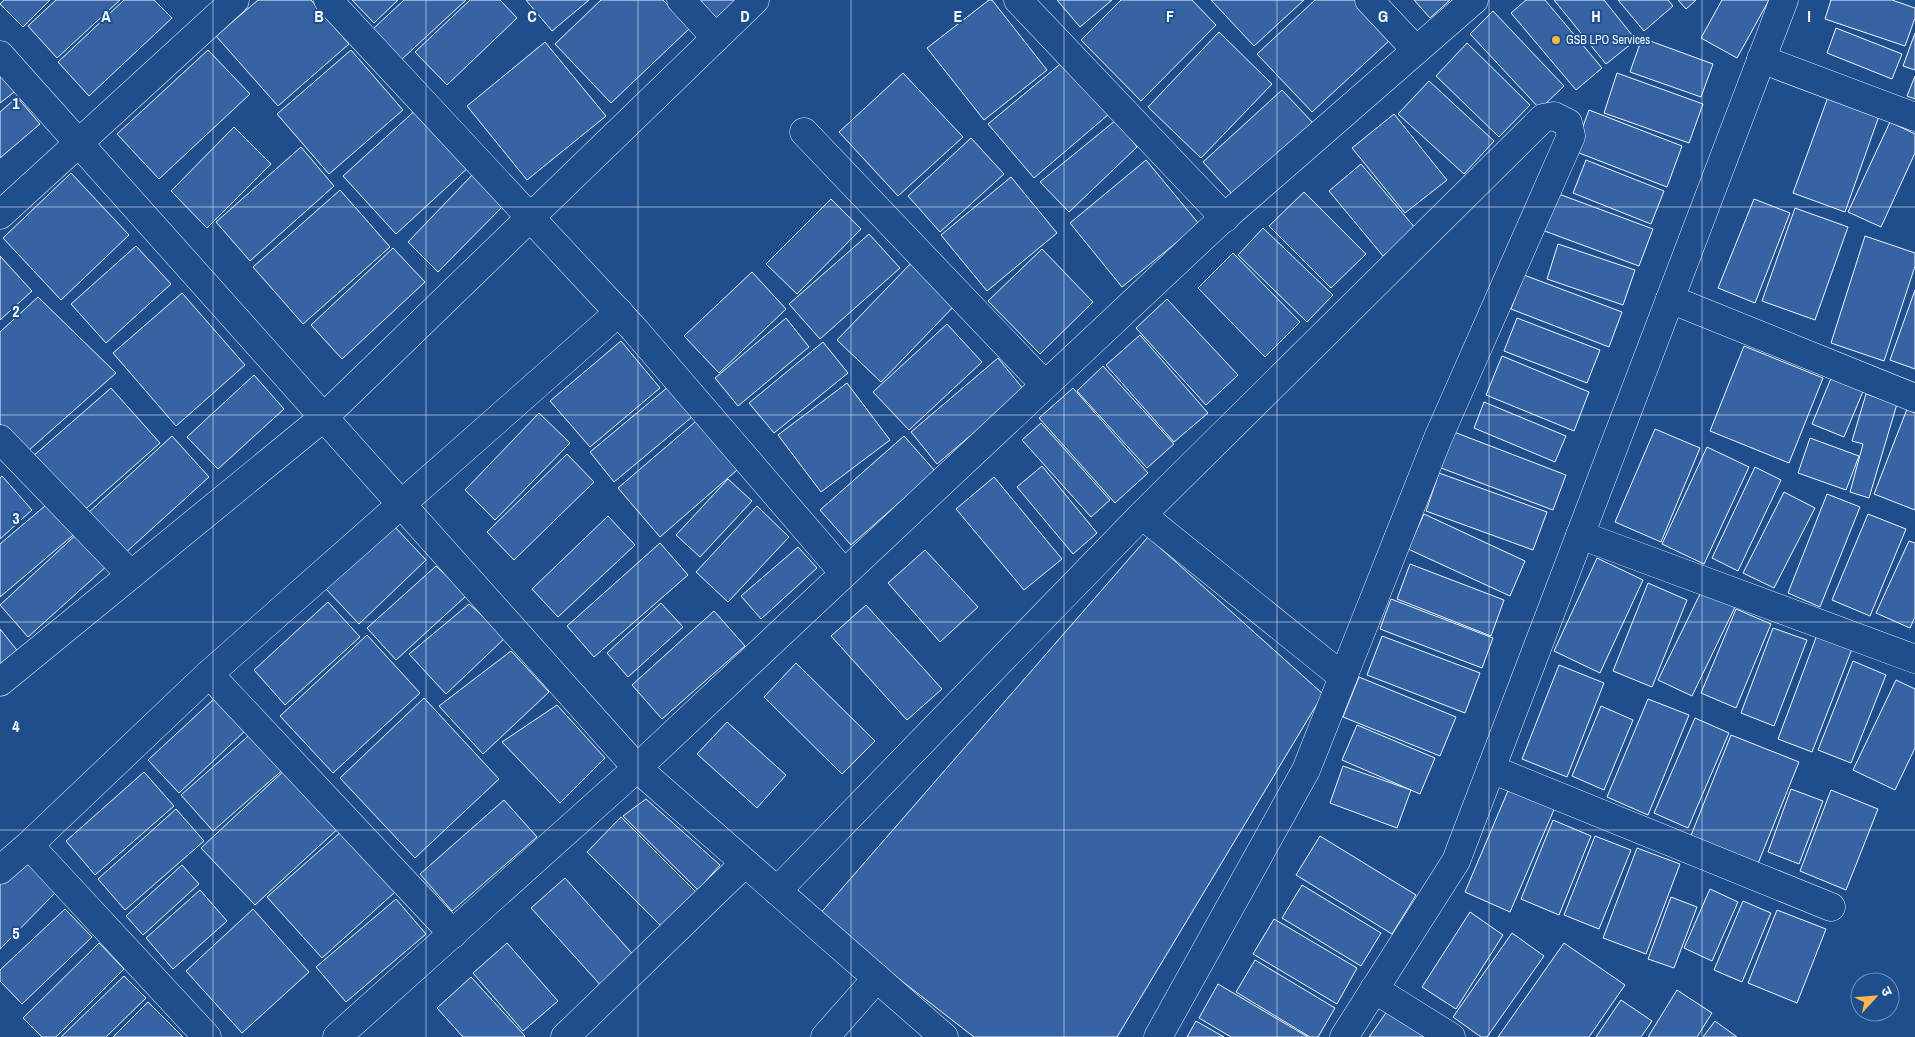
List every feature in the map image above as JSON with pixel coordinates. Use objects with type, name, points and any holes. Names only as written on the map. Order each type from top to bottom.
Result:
[{"type":"street","points":[[0,215],[235,0]]},
{"type":"street","points":[[328,0],[618,312],[844,573]]},
{"type":"street","points":[[681,0],[716,38]]},
{"type":"street","points":[[0,682],[324,417],[755,0]]},
{"type":"street","points":[[1018,0],[1225,218]]},
{"type":"street","points":[[1370,0],[1416,50]]},
{"type":"street","points":[[337,1037],[637,768],[1225,218],[1474,0]]},
{"type":"street","points":[[1344,1037],[1456,861],[1784,0]]},
{"type":"street","points":[[0,55],[637,768],[944,1037]]},
{"type":"street","points":[[1761,59],[1915,117]]},
{"type":"street","points":[[777,891],[1142,515],[1543,118],[1554,116],[1568,123],[1571,136],[1438,438],[1306,770],[1158,1037]]},
{"type":"street","points":[[804,132],[1045,385]]},
{"type":"street","points":[[1670,299],[1915,398]]},
{"type":"street","points":[[0,870],[29,845],[209,674],[618,312]]},
{"type":"street","points":[[0,439],[130,576]]},
{"type":"street","points":[[1142,515],[1343,677]]},
{"type":"street","points":[[1580,535],[1915,659]]},
{"type":"street","points":[[209,674],[453,934]]},
{"type":"street","points":[[1491,769],[1831,907]]},
{"type":"street","points":[[29,845],[207,1037]]},
{"type":"street","points":[[565,1037],[745,863]]},
{"type":"street","points":[[825,1037],[877,978]]},
{"type":"street","points":[[1374,989],[1450,1037]]},
{"type":"building","points":[[4,0],[50,0],[23,27],[0,4]]},
{"type":"building","points":[[56,0],[120,0],[57,58],[28,26]]},
{"type":"building","points":[[124,0],[154,0],[172,18],[89,96],[58,62]]},
{"type":"building","points":[[258,0],[311,0],[349,44],[278,106],[216,36]]},
{"type":"building","points":[[352,0],[398,0],[374,23]]},
{"type":"building","points":[[404,0],[466,0],[401,60],[373,29]]},
{"type":"building","points":[[470,0],[500,0],[517,18],[447,85],[415,52]]},
{"type":"building","points":[[526,0],[589,0],[552,31]]},
{"type":"building","points":[[601,0],[663,0],[690,28],[611,103],[555,44]]},
{"type":"building","points":[[698,0],[740,0],[719,21]]},
{"type":"building","points":[[989,0],[992,0],[1047,70],[984,120],[927,48]]},
{"type":"building","points":[[1057,0],[1112,0],[1080,27]]},
{"type":"building","points":[[1121,0],[1192,0],[1216,25],[1141,101],[1081,40]]},
{"type":"building","points":[[1211,0],[1304,0],[1254,46]]},
{"type":"building","points":[[1315,0],[1355,0],[1391,39],[1312,112],[1257,54]]},
{"type":"building","points":[[1414,0],[1450,0],[1430,18]]},
{"type":"building","name":"GSB LPO Services","points":[[1526,0],[1545,0],[1602,68],[1576,90],[1511,13]]},
{"type":"building","points":[[1554,0],[1604,0],[1636,40],[1606,64]]},
{"type":"building","points":[[1618,0],[1668,0],[1673,6],[1644,31]]},
{"type":"building","points":[[1678,0],[1696,0],[1686,9]]},
{"type":"building","points":[[1722,0],[1769,0],[1737,58],[1701,38]]},
{"type":"building","points":[[1831,0],[1892,0],[1915,8],[1915,18],[1905,46],[1825,19]]},
{"type":"building","points":[[1493,11],[1564,86],[1540,109],[1470,34]]},
{"type":"building","points":[[1836,28],[1902,54],[1892,79],[1827,53]]},
{"type":"building","points":[[1219,32],[1272,84],[1201,158],[1148,107]]},
{"type":"building","points":[[1915,33],[1915,70],[1903,66]]},
{"type":"building","points":[[1642,38],[1713,64],[1701,97],[1630,72]]},
{"type":"building","points":[[545,42],[606,116],[527,180],[467,106]]},
{"type":"building","points":[[1467,43],[1530,105],[1499,137],[1436,76]]},
{"type":"building","points":[[208,50],[250,94],[159,179],[117,134]]},
{"type":"building","points":[[351,50],[403,110],[329,174],[277,114]]},
{"type":"building","points":[[1064,61],[1109,114],[1034,178],[988,124]]},
{"type":"building","points":[[0,68],[17,90],[0,103]]},
{"type":"building","points":[[903,73],[963,137],[898,196],[839,132]]},
{"type":"building","points":[[1617,73],[1703,104],[1689,143],[1604,113]]},
{"type":"building","points":[[1915,76],[1915,99],[1907,96]]},
{"type":"building","points":[[1429,81],[1494,141],[1464,174],[1398,114]]},
{"type":"building","points":[[1282,90],[1313,123],[1234,196],[1203,162]]},
{"type":"building","points":[[17,97],[40,124],[0,158],[0,112]]},
{"type":"building","points":[[1828,97],[1879,116],[1845,212],[1793,193]]},
{"type":"building","points":[[419,107],[471,165],[396,234],[343,176]]},
{"type":"building","points":[[1589,110],[1682,146],[1667,187],[1574,151]]},
{"type":"building","points":[[1394,114],[1447,180],[1405,213],[1352,148]]},
{"type":"building","points":[[1116,120],[1137,147],[1069,212],[1040,182]]},
{"type":"building","points":[[1890,122],[1915,134],[1915,153],[1881,227],[1848,212]]},
{"type":"building","points":[[234,127],[271,164],[207,228],[171,191]]},
{"type":"building","points":[[971,138],[1004,174],[940,232],[908,196]]},
{"type":"building","points":[[301,147],[334,186],[250,261],[216,222]]},
{"type":"building","points":[[1146,160],[1199,224],[1122,287],[1070,223]]},
{"type":"building","points":[[1586,160],[1664,191],[1651,224],[1573,193]]},
{"type":"building","points":[[1361,164],[1416,229],[1383,256],[1329,191]]},
{"type":"building","points":[[71,173],[129,235],[61,300],[3,238]]},
{"type":"building","points":[[474,173],[505,204],[438,272],[408,242]]},
{"type":"building","points":[[1011,177],[1057,233],[987,291],[941,235]]},
{"type":"building","points":[[340,190],[390,247],[303,324],[253,267]]},
{"type":"building","points":[[1304,192],[1366,254],[1331,288],[1269,226]]},
{"type":"building","points":[[1556,193],[1653,229],[1639,266],[1542,230]]},
{"type":"building","points":[[831,199],[861,229],[797,294],[766,264]]},
{"type":"building","points":[[1754,199],[1790,213],[1755,303],[1718,288]]},
{"type":"building","points":[[1795,208],[1848,227],[1815,320],[1762,301]]},
{"type":"building","points":[[1263,228],[1333,295],[1307,322],[1238,255]]},
{"type":"building","points":[[869,234],[900,268],[820,339],[789,304]]},
{"type":"building","points":[[1865,236],[1915,253],[1915,266],[1884,361],[1831,343]]},
{"type":"building","points":[[1558,244],[1635,270],[1623,305],[1547,279]]},
{"type":"building","points":[[136,246],[171,284],[106,343],[71,304]]},
{"type":"building","points":[[393,248],[425,282],[342,359],[311,325]]},
{"type":"building","points":[[1042,249],[1093,302],[1040,354],[988,301]]},
{"type":"building","points":[[1233,253],[1300,322],[1265,357],[1198,288]]},
{"type":"building","points":[[0,256],[32,291],[0,320]]},
{"type":"building","points":[[915,259],[958,302],[881,382],[837,340]]},
{"type":"building","points":[[752,272],[786,309],[719,373],[684,336]]},
{"type":"building","points":[[1524,275],[1622,312],[1609,347],[1511,309]]},
{"type":"building","points":[[1915,290],[1915,369],[1890,360]]},
{"type":"building","points":[[182,293],[245,365],[176,426],[113,353]]},
{"type":"building","points":[[38,297],[116,373],[28,451],[0,424],[0,332]]},
{"type":"building","points":[[1167,299],[1238,375],[1206,405],[1136,328]]},
{"type":"building","points":[[786,318],[809,347],[738,406],[715,378]]},
{"type":"building","points":[[1517,318],[1600,350],[1587,383],[1504,351]]},
{"type":"building","points":[[947,324],[982,362],[909,430],[873,392]]},
{"type":"building","points":[[1140,335],[1208,413],[1174,442],[1106,365]]},
{"type":"building","points":[[621,341],[660,388],[590,447],[550,401]]},
{"type":"building","points":[[823,342],[848,373],[774,433],[749,403]]},
{"type":"building","points":[[1744,346],[1823,378],[1789,463],[1710,431]]},
{"type":"building","points":[[1502,356],[1589,392],[1574,431],[1486,395]]},
{"type":"building","points":[[998,358],[1024,390],[937,464],[911,432]]},
{"type":"building","points":[[1103,366],[1174,444],[1147,468],[1077,391]]},
{"type":"building","points":[[254,375],[284,409],[218,469],[187,437]]},
{"type":"building","points":[[1832,376],[1864,389],[1844,437],[1812,424]]},
{"type":"building","points":[[847,383],[890,440],[821,492],[778,435]]},
{"type":"building","points":[[668,387],[692,417],[614,482],[590,452]]},
{"type":"building","points":[[111,388],[160,443],[81,513],[32,457]]},
{"type":"building","points":[[1073,388],[1148,473],[1115,503],[1039,418]]},
{"type":"building","points":[[1866,394],[1897,404],[1869,498],[1850,492],[1863,444],[1852,441]]},
{"type":"building","points":[[1484,402],[1566,436],[1555,462],[1474,428]]},
{"type":"building","points":[[1907,409],[1915,413],[1915,510],[1874,494]]},
{"type":"building","points":[[539,413],[570,443],[495,520],[465,490]]},
{"type":"building","points":[[702,416],[744,464],[660,537],[618,488]]},
{"type":"building","points":[[1041,423],[1110,500],[1091,517],[1022,440]]},
{"type":"building","points":[[1655,429],[1700,448],[1661,542],[1615,522]]},
{"type":"building","points":[[1454,432],[1566,475],[1553,510],[1441,468]]},
{"type":"building","points":[[172,436],[209,477],[123,555],[86,515]]},
{"type":"building","points":[[904,436],[935,471],[851,545],[820,510]]},
{"type":"building","points":[[1810,438],[1859,456],[1846,490],[1798,473]]},
{"type":"building","points":[[1707,447],[1749,467],[1704,564],[1662,544]]},
{"type":"building","points":[[567,454],[594,482],[514,560],[487,532]]},
{"type":"building","points":[[1042,466],[1097,533],[1073,554],[1017,487]]},
{"type":"building","points":[[1755,467],[1781,480],[1738,571],[1712,558]]},
{"type":"building","points":[[1439,473],[1547,512],[1533,550],[1426,511]]},
{"type":"building","points":[[2,476],[32,510],[0,539],[0,478]]},
{"type":"building","points":[[994,477],[1062,559],[1024,590],[956,509]]},
{"type":"building","points":[[728,479],[752,501],[700,557],[676,535]]},
{"type":"building","points":[[1784,492],[1815,508],[1774,588],[1743,573]]},
{"type":"building","points":[[1827,494],[1860,507],[1820,607],[1788,593]]},
{"type":"building","points":[[52,500],[78,531],[0,597],[0,544]]},
{"type":"building","points":[[757,506],[789,537],[728,602],[696,572]]},
{"type":"building","points":[[1424,514],[1525,561],[1510,596],[1408,549]]},
{"type":"building","points":[[1868,514],[1906,529],[1870,616],[1832,600]]},
{"type":"building","points":[[608,516],[635,545],[558,617],[532,589]]},
{"type":"building","points":[[393,525],[426,560],[359,624],[326,589]]},
{"type":"building","points":[[80,531],[109,564],[28,637],[0,605]]},
{"type":"building","points":[[1148,537],[1323,694],[1117,1037],[974,1037],[818,916]]},
{"type":"building","points":[[1909,541],[1915,543],[1915,617],[1910,628],[1876,613]]},
{"type":"building","points":[[660,543],[688,575],[594,657],[567,626]]},
{"type":"building","points":[[798,547],[817,568],[761,619],[741,596]]},
{"type":"building","points":[[925,550],[978,607],[940,642],[888,583]]},
{"type":"building","points":[[1597,558],[1643,580],[1600,673],[1554,651]]},
{"type":"building","points":[[1410,564],[1504,600],[1491,636],[1397,599]]},
{"type":"building","points":[[436,566],[467,595],[396,660],[367,628]]},
{"type":"building","points":[[1648,583],[1687,600],[1652,687],[1613,671]]},
{"type":"building","points":[[1702,590],[1735,607],[1692,696],[1658,680]]},
{"type":"building","points":[[1391,599],[1493,638],[1482,668],[1380,629]]},
{"type":"building","points":[[328,602],[360,637],[285,705],[254,670]]},
{"type":"building","points":[[661,603],[683,627],[628,677],[607,653]]},
{"type":"building","points":[[469,604],[506,637],[446,694],[409,654]]},
{"type":"building","points":[[866,605],[942,689],[907,720],[831,636]]},
{"type":"building","points":[[1736,609],[1771,624],[1736,708],[1701,693]]},
{"type":"building","points":[[714,611],[745,646],[662,719],[632,685]]},
{"type":"building","points":[[1773,628],[1807,640],[1774,726],[1741,713]]},
{"type":"building","points":[[0,629],[20,654],[0,671]]},
{"type":"building","points":[[367,635],[420,693],[333,773],[280,716]]},
{"type":"building","points":[[1817,635],[1852,649],[1812,752],[1778,739]]},
{"type":"building","points":[[1382,636],[1480,673],[1465,713],[1367,675]]},
{"type":"building","points":[[511,651],[549,692],[483,754],[439,706]]},
{"type":"building","points":[[1853,661],[1886,675],[1851,763],[1818,750]]},
{"type":"building","points":[[796,663],[875,741],[842,774],[764,697]]},
{"type":"building","points":[[1559,665],[1604,683],[1567,777],[1522,759]]},
{"type":"building","points":[[1359,677],[1456,717],[1440,756],[1343,717]]},
{"type":"building","points":[[1896,680],[1915,689],[1915,748],[1895,790],[1853,770]]},
{"type":"building","points":[[215,698],[245,731],[179,793],[148,760]]},
{"type":"building","points":[[424,698],[499,779],[415,858],[340,778]]},
{"type":"building","points":[[1648,699],[1689,715],[1648,815],[1607,797]]},
{"type":"building","points":[[557,705],[605,758],[560,803],[502,742]]},
{"type":"building","points":[[1601,706],[1633,720],[1604,790],[1572,776]]},
{"type":"building","points":[[1695,718],[1729,733],[1688,828],[1654,813]]},
{"type":"building","points":[[727,722],[786,775],[757,808],[697,754]]},
{"type":"building","points":[[1357,725],[1435,758],[1420,794],[1342,760]]},
{"type":"building","points":[[254,731],[286,767],[213,831],[181,795]]},
{"type":"building","points":[[1731,735],[1799,762],[1757,866],[1690,838]]},
{"type":"building","points":[[1343,766],[1411,790],[1397,828],[1330,803]]},
{"type":"building","points":[[288,767],[342,825],[255,905],[201,848]]},
{"type":"building","points":[[144,772],[174,806],[95,875],[66,841]]},
{"type":"building","points":[[1510,786],[1556,805],[1510,912],[1465,892]]},
{"type":"building","points":[[1791,789],[1823,801],[1799,864],[1768,852]]},
{"type":"building","points":[[1831,790],[1878,809],[1846,890],[1800,871]]},
{"type":"building","points":[[646,799],[720,865],[698,890],[623,816]]},
{"type":"building","points":[[504,800],[537,837],[452,911],[420,874]]},
{"type":"building","points":[[176,809],[204,841],[125,910],[98,879]]},
{"type":"building","points":[[621,817],[697,893],[663,928],[587,852]]},
{"type":"building","points":[[1553,820],[1591,836],[1559,915],[1521,899]]},
{"type":"building","points":[[342,831],[395,892],[322,958],[267,897]]},
{"type":"building","points":[[1320,836],[1416,895],[1392,934],[1296,875]]},
{"type":"building","points":[[1595,836],[1631,850],[1599,929],[1564,915]]},
{"type":"building","points":[[1637,848],[1680,864],[1646,954],[1603,938]]},
{"type":"building","points":[[26,855],[60,888],[0,949],[0,881]]},
{"type":"building","points":[[182,865],[199,884],[143,935],[126,916]]},
{"type":"building","points":[[565,878],[637,959],[604,989],[531,908]]},
{"type":"building","points":[[1302,885],[1381,933],[1361,966],[1282,918]]},
{"type":"building","points":[[1710,889],[1738,902],[1712,961],[1684,948]]},
{"type":"building","points":[[200,890],[227,921],[173,969],[146,938]]},
{"type":"building","points":[[1671,897],[1697,907],[1674,968],[1648,959]]},
{"type":"building","points":[[396,899],[426,934],[346,1002],[316,967]]},
{"type":"building","points":[[1743,901],[1771,913],[1742,982],[1714,970]]},
{"type":"building","points":[[65,909],[92,937],[22,1004],[0,981],[0,970]]},
{"type":"building","points":[[253,909],[309,972],[242,1033],[186,971]]},
{"type":"building","points":[[1777,910],[1826,929],[1797,1003],[1748,983]]},
{"type":"building","points":[[1470,912],[1503,935],[1456,1009],[1422,987]]},
{"type":"building","points":[[1274,919],[1357,968],[1337,1004],[1253,954]]},
{"type":"building","points":[[1512,933],[1544,956],[1487,1037],[1481,1037],[1453,1017]]},
{"type":"building","points":[[99,943],[124,969],[56,1037],[42,1037],[23,1018]]},
{"type":"building","points":[[507,943],[558,1001],[523,1031],[473,973]]},
{"type":"building","points":[[1564,943],[1625,985],[1589,1037],[1498,1037]]},
{"type":"building","points":[[1255,960],[1335,1008],[1318,1037],[1310,1037],[1236,992]]},
{"type":"building","points":[[124,976],[146,998],[106,1037],[61,1037]]},
{"type":"building","points":[[471,977],[524,1037],[463,1037],[437,1008]]},
{"type":"building","points":[[1218,984],[1308,1037],[1231,1037],[1199,1018]]},
{"type":"building","points":[[1677,990],[1712,1013],[1697,1037],[1648,1037]]},
{"type":"building","points":[[1621,1000],[1652,1021],[1641,1037],[1596,1037]]},
{"type":"building","points":[[148,1002],[183,1037],[113,1037]]},
{"type":"building","points":[[1388,1010],[1428,1037],[1369,1037]]},
{"type":"building","points":[[1196,1021],[1224,1037],[1187,1037]]},
{"type":"building","points":[[1715,1021],[1737,1037],[1703,1037]]},
{"type":"place","name":"GSB LPO Services","points":[[1556,40]]}]
